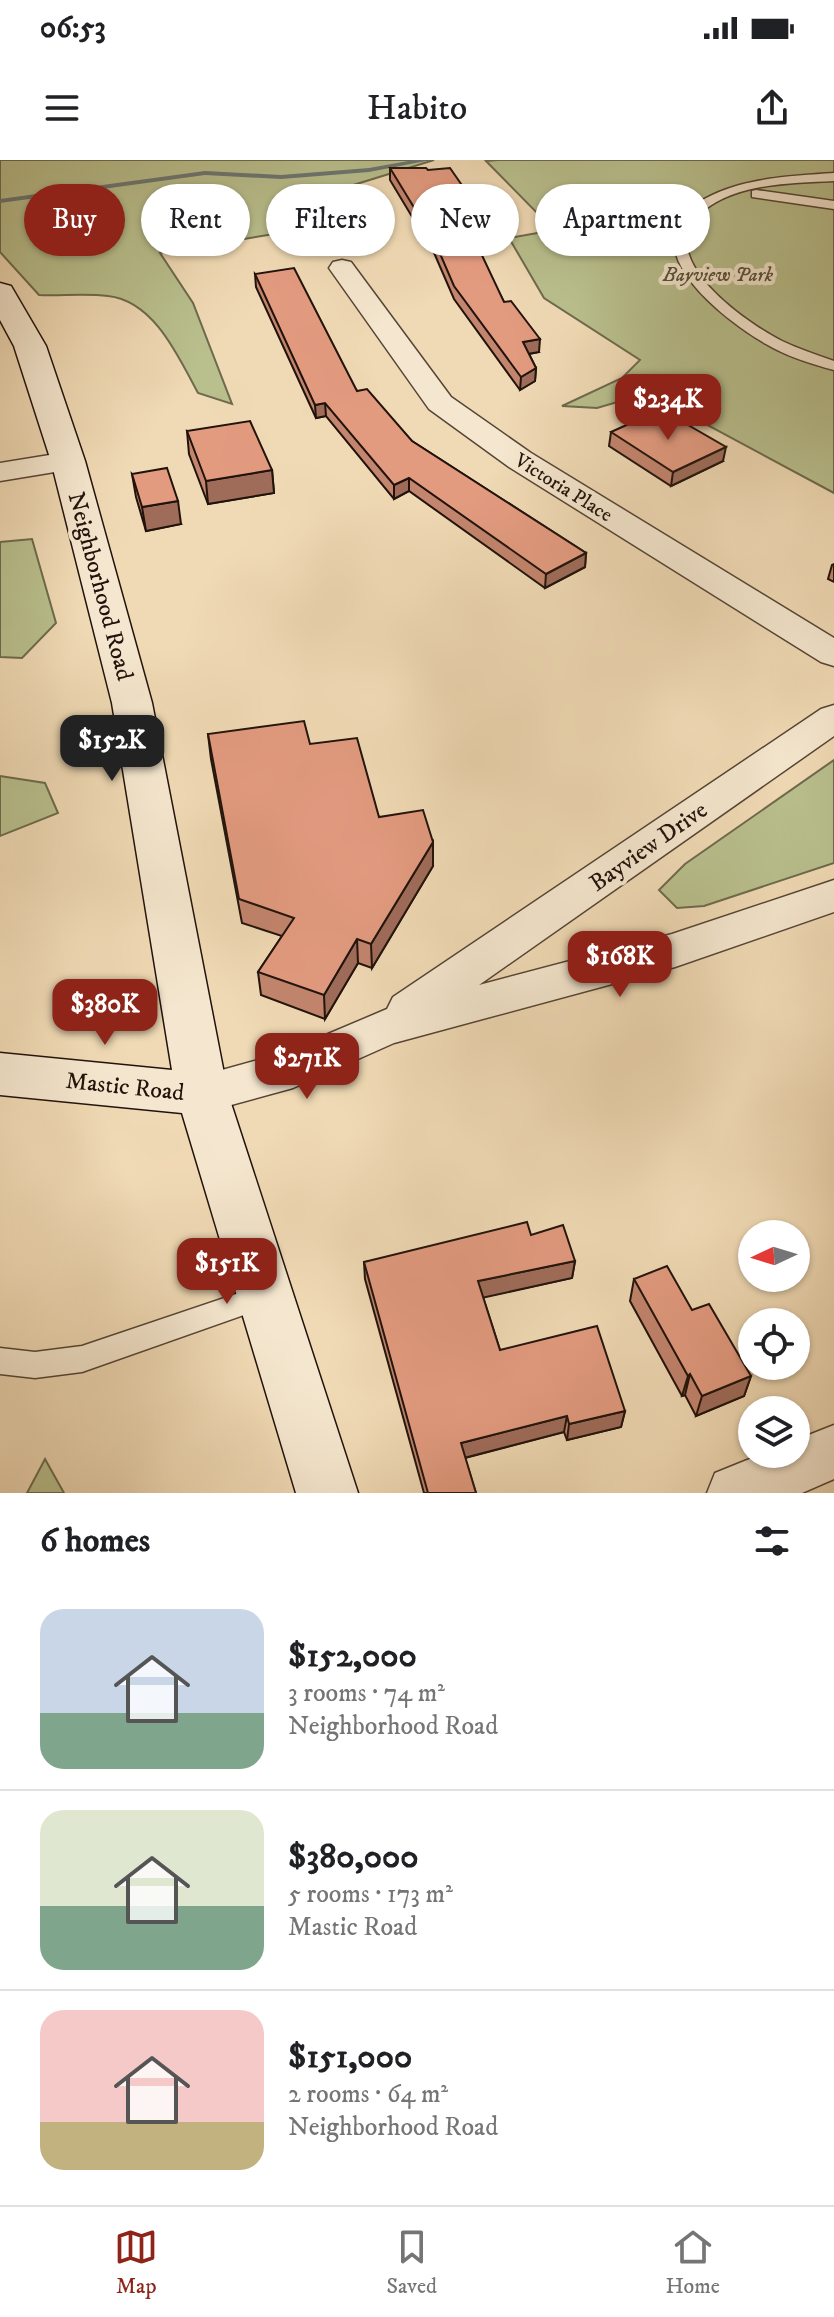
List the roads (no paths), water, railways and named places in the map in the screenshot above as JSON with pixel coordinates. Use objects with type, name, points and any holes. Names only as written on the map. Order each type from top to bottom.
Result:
[{"type":"street","name":"Victoria Place","points":[[342,268],[440,403],[520,460],[834,654]]},
{"type":"street","name":"Neighborhood Road","points":[[0,292],[30,346],[68,461],[132,703],[202,1094],[327,1493]]},
{"type":"street","points":[[0,472],[68,461]]},
{"type":"street","name":"Bayview Drive","points":[[383,1028],[834,718]]},
{"type":"street","points":[[202,1094],[293,1069],[383,1028],[675,950],[834,896]]},
{"type":"street","name":"Mastic Road","points":[[0,1074],[202,1094]]},
{"type":"street","points":[[735,1493],[834,1452]]},
{"type":"lane","points":[[834,177],[736,192],[713,200],[689,217],[680,236],[680,252],[686,268],[703,289],[735,317],[774,343],[834,366]]},
{"type":"lane","points":[[736,192],[834,205]]},
{"type":"lane","points":[[0,1361],[35,1365],[82,1359],[266,1296]]},
{"type":"waterway","points":[[0,201],[205,173],[281,177],[369,170],[427,160]]},
{"type":"park label","name":"Bayview Park","points":[[718,274]]}]
